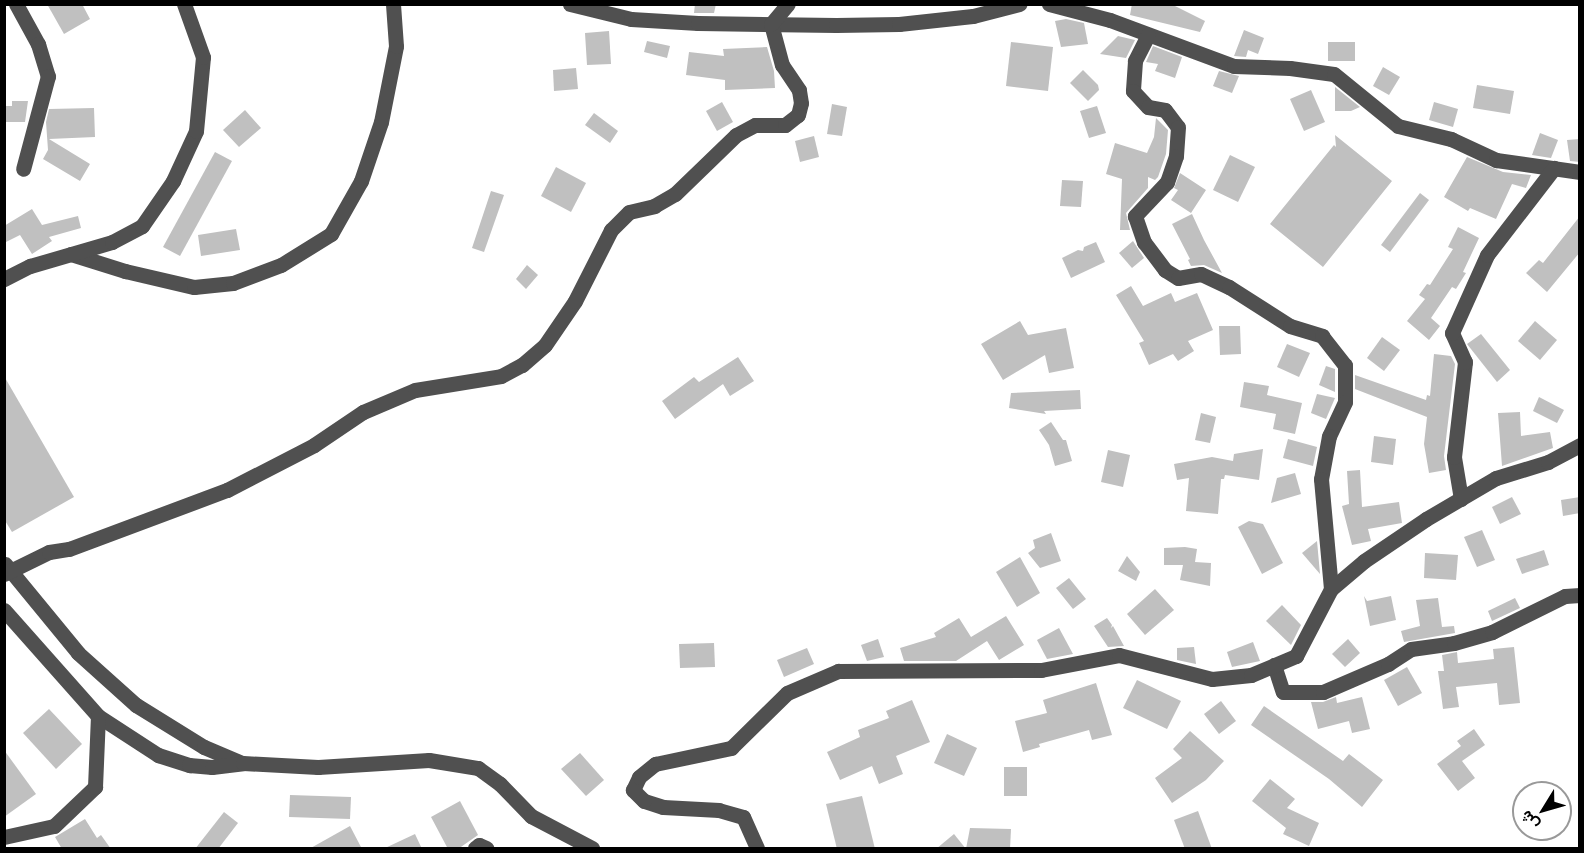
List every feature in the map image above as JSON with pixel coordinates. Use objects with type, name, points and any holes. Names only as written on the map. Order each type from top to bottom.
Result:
[{"type":"street","points":[[16,4],[38,44],[48,76],[23,169]]},
{"type":"street","points":[[4,279],[30,266],[112,242],[142,226],[173,181],[196,131],[203,57],[184,4]]},
{"type":"street","points":[[71,254],[125,271],[194,287],[234,283],[281,265],[331,234],[361,181],[381,122],[396,46],[393,4]]},
{"type":"street","points":[[570,4],[631,19],[771,24],[899,24],[973,16],[1019,4]]},
{"type":"street","points":[[771,24],[788,4]]},
{"type":"street","points":[[1049,4],[1110,20],[1234,66],[1290,68],[1334,74],[1398,126],[1451,139],[1497,160],[1580,172]]},
{"type":"street","points":[[243,764],[204,747],[136,705],[78,653],[6,569],[49,552],[69,549],[227,490],[314,445],[363,412],[415,390],[501,376],[522,365],[545,345],[575,301],[611,230],[629,212],[654,206],[675,194],[736,135],[755,125],[784,125],[798,115],[801,104],[799,90],[782,65],[771,24]]},
{"type":"street","points":[[1148,35],[1135,61],[1133,91],[1148,106],[1165,110],[1178,127],[1176,156],[1167,182],[1136,216],[1144,242],[1165,270],[1178,278],[1201,274],[1228,287],[1290,326],[1322,336],[1345,365],[1345,402],[1329,436],[1321,479],[1331,589]]},
{"type":"street","points":[[1461,499],[1454,457],[1465,362],[1452,333],[1487,255],[1554,168]]},
{"type":"street","points":[[756,849],[743,817],[719,810],[663,807],[644,801],[633,790],[639,777],[656,764],[731,748],[787,693],[838,671],[1041,670],[1119,655],[1212,679],[1251,675],[1296,656],[1331,589],[1364,561],[1496,478],[1548,462],[1580,445]]},
{"type":"street","points":[[1274,665],[1283,692],[1323,692],[1388,664],[1411,650],[1454,643],[1492,632],[1565,596],[1580,594]]},
{"type":"street","points":[[4,610],[98,716],[158,755],[189,765],[212,767],[243,764],[318,767],[429,760],[478,768],[500,783],[531,816],[592,849]]},
{"type":"street","points":[[4,837],[54,826],[94,787],[98,716]]},
{"type":"street","points":[[474,849],[479,845],[486,849]]},
{"type":"building","points":[[47,4],[82,4],[90,19],[64,34]]},
{"type":"building","points":[[695,4],[716,4],[714,13],[694,13]]},
{"type":"building","points":[[1132,4],[1171,4],[1205,21],[1200,32],[1130,15]]},
{"type":"building","points":[[1066,19],[1084,23],[1088,44],[1061,47],[1055,21]]},
{"type":"building","points":[[1244,30],[1264,38],[1258,54],[1248,50],[1246,57],[1234,56]]},
{"type":"building","points":[[609,31],[611,64],[587,65],[585,33]]},
{"type":"building","points":[[1118,36],[1135,40],[1126,58],[1100,54]]},
{"type":"building","points":[[647,41],[670,46],[667,58],[644,52]]},
{"type":"building","points":[[1011,42],[1053,47],[1048,91],[1006,86]]},
{"type":"building","points":[[1328,42],[1355,42],[1355,61],[1328,61]]},
{"type":"building","points":[[1153,46],[1182,57],[1175,78],[1155,71],[1158,64],[1146,62]]},
{"type":"building","points":[[767,47],[774,71],[775,88],[725,90],[725,80],[686,75],[689,52],[724,56],[723,49]]},
{"type":"building","points":[[1383,67],[1400,77],[1389,95],[1373,86]]},
{"type":"building","points":[[576,68],[578,89],[554,91],[553,70]]},
{"type":"building","points":[[1083,70],[1098,85],[1099,90],[1088,101],[1070,83]]},
{"type":"building","points":[[1219,71],[1239,76],[1232,93],[1213,86]]},
{"type":"building","points":[[1477,85],[1514,91],[1510,114],[1473,108]]},
{"type":"building","points":[[1335,87],[1360,107],[1351,111],[1335,111]]},
{"type":"building","points":[[1311,90],[1325,122],[1304,131],[1290,99]]},
{"type":"building","points":[[12,101],[28,101],[25,122],[4,122],[4,106],[12,106]]},
{"type":"building","points":[[722,102],[733,122],[717,131],[706,111]]},
{"type":"building","points":[[1434,102],[1458,109],[1453,127],[1429,120]]},
{"type":"building","points":[[832,104],[847,107],[842,136],[827,134]]},
{"type":"building","points":[[1097,106],[1106,133],[1089,138],[1080,111]]},
{"type":"building","points":[[94,108],[95,137],[49,139],[90,164],[80,181],[43,159],[48,150],[46,122],[49,109]]},
{"type":"building","points":[[245,110],[261,128],[239,147],[223,130]]},
{"type":"building","points":[[594,113],[618,131],[610,143],[585,125]]},
{"type":"building","points":[[1156,118],[1168,130],[1166,154],[1158,177],[1155,180],[1148,177],[1148,188],[1126,213],[1130,230],[1120,230],[1122,179],[1106,174],[1115,143],[1147,153],[1154,137]]},
{"type":"building","points":[[1540,133],[1558,140],[1551,158],[1532,155]]},
{"type":"building","points":[[1335,135],[1392,181],[1323,267],[1270,224],[1334,145],[1336,147]]},
{"type":"building","points":[[814,136],[819,157],[800,162],[795,141]]},
{"type":"building","points":[[1580,139],[1580,162],[1570,161],[1567,140]]},
{"type":"building","points":[[215,152],[232,161],[180,256],[163,247]]},
{"type":"building","points":[[1230,155],[1255,167],[1238,202],[1213,190]]},
{"type":"building","points":[[1467,157],[1503,172],[1531,175],[1526,188],[1512,184],[1496,219],[1470,208],[1468,211],[1444,197]]},
{"type":"building","points":[[556,167],[586,183],[571,212],[541,196]]},
{"type":"building","points":[[1180,173],[1206,190],[1191,213],[1171,200],[1178,190],[1174,188]]},
{"type":"building","points":[[1062,180],[1083,181],[1081,207],[1060,206]]},
{"type":"building","points":[[491,191],[504,195],[484,252],[472,248]]},
{"type":"building","points":[[1420,193],[1429,200],[1390,252],[1381,245]]},
{"type":"building","points":[[32,209],[42,225],[78,216],[81,228],[49,237],[52,241],[32,254],[20,235],[4,243],[4,226]]},
{"type":"building","points":[[1192,214],[1222,273],[1204,265],[1191,266],[1188,260],[1190,259],[1172,224]]},
{"type":"building","points":[[1580,216],[1580,252],[1547,292],[1526,273],[1539,260],[1543,263]]},
{"type":"building","points":[[1458,227],[1479,238],[1463,272],[1466,273],[1456,289],[1452,287],[1431,318],[1440,326],[1429,340],[1407,321],[1425,299],[1419,295],[1427,284],[1430,285],[1453,249],[1448,247]]},
{"type":"building","points":[[236,229],[240,250],[201,256],[198,235]]},
{"type":"building","points":[[1133,241],[1144,258],[1132,268],[1119,253]]},
{"type":"building","points":[[1096,242],[1105,262],[1071,278],[1062,258],[1078,250],[1083,251],[1084,247]]},
{"type":"building","points":[[527,265],[538,275],[526,289],[516,279]]},
{"type":"building","points":[[1131,286],[1143,306],[1171,293],[1175,302],[1197,293],[1213,330],[1188,341],[1194,351],[1178,361],[1173,354],[1149,365],[1139,343],[1144,341],[1116,295]]},
{"type":"building","points":[[1020,321],[1028,335],[1066,328],[1074,368],[1049,373],[1045,355],[1003,380],[981,344]]},
{"type":"building","points":[[1535,321],[1557,340],[1540,360],[1518,341]]},
{"type":"building","points":[[1219,326],[1240,326],[1241,354],[1220,355]]},
{"type":"building","points":[[1481,334],[1510,370],[1497,382],[1467,344]]},
{"type":"building","points":[[1382,337],[1400,350],[1384,371],[1367,358]]},
{"type":"building","points":[[1287,344],[1310,353],[1299,377],[1277,367]]},
{"type":"building","points":[[1434,354],[1451,356],[1455,364],[1444,456],[1446,470],[1429,473],[1424,444],[1427,417],[1355,389],[1355,375],[1426,400],[1427,395],[1430,396]]},
{"type":"building","points":[[738,357],[754,381],[730,396],[723,384],[675,419],[662,401],[694,377],[699,382]]},
{"type":"building","points":[[1326,366],[1335,369],[1335,392],[1319,385]]},
{"type":"building","points":[[4,376],[74,497],[12,532],[4,519]]},
{"type":"building","points":[[1244,382],[1269,386],[1267,395],[1302,403],[1295,434],[1273,429],[1276,414],[1240,407]]},
{"type":"building","points":[[1080,390],[1081,409],[1044,411],[1046,414],[1009,408],[1011,393]]},
{"type":"building","points":[[1317,394],[1335,398],[1326,419],[1311,413]]},
{"type":"building","points":[[1539,397],[1564,410],[1557,423],[1533,411]]},
{"type":"building","points":[[1520,412],[1521,436],[1550,432],[1553,448],[1502,466],[1498,413]]},
{"type":"building","points":[[1201,413],[1216,417],[1210,443],[1195,440]]},
{"type":"building","points":[[1051,422],[1063,440],[1066,440],[1072,461],[1055,466],[1049,445],[1039,430]]},
{"type":"building","points":[[1374,436],[1396,439],[1393,465],[1371,462]]},
{"type":"building","points":[[1288,439],[1317,447],[1313,466],[1283,458]]},
{"type":"building","points":[[1263,449],[1259,480],[1225,475],[1224,479],[1221,479],[1218,514],[1186,511],[1189,478],[1177,480],[1174,464],[1212,457],[1233,461],[1234,454]]},
{"type":"building","points":[[1108,450],[1130,455],[1123,487],[1101,482]]},
{"type":"building","points":[[1360,470],[1362,507],[1399,502],[1402,523],[1368,529],[1371,541],[1352,545],[1342,506],[1349,504],[1347,471]]},
{"type":"building","points":[[1295,473],[1301,494],[1271,503],[1277,478]]},
{"type":"building","points":[[1512,497],[1521,514],[1500,524],[1492,507]]},
{"type":"building","points":[[1580,497],[1580,513],[1563,516],[1561,500]]},
{"type":"building","points":[[1249,521],[1263,524],[1283,563],[1262,574],[1238,527]]},
{"type":"building","points":[[1482,530],[1495,560],[1477,567],[1464,537]]},
{"type":"building","points":[[1051,533],[1061,561],[1040,568],[1028,553],[1035,548],[1033,540]]},
{"type":"building","points":[[1317,541],[1320,574],[1302,553]]},
{"type":"building","points":[[1164,548],[1197,549],[1195,562],[1211,563],[1210,586],[1180,580],[1183,565],[1164,565]]},
{"type":"building","points":[[1544,550],[1549,565],[1522,574],[1516,559]]},
{"type":"building","points":[[1425,553],[1458,555],[1456,580],[1424,578]]},
{"type":"building","points":[[1127,556],[1140,572],[1136,581],[1118,571]]},
{"type":"building","points":[[1020,557],[1040,593],[1017,607],[996,572]]},
{"type":"building","points":[[1069,578],[1086,599],[1073,609],[1056,588]]},
{"type":"building","points":[[1155,589],[1174,610],[1145,635],[1127,614]]},
{"type":"building","points":[[1364,596],[1367,601],[1391,596],[1396,620],[1370,626]]},
{"type":"building","points":[[1438,598],[1442,627],[1454,626],[1455,633],[1404,642],[1401,631],[1420,626],[1416,600]]},
{"type":"building","points":[[1515,598],[1520,608],[1492,621],[1488,611]]},
{"type":"building","points":[[1282,605],[1301,625],[1291,645],[1266,621]]},
{"type":"building","points":[[1006,616],[1024,645],[999,660],[987,641],[956,661],[904,661],[900,648],[936,637],[934,633],[959,618],[971,637]]},
{"type":"building","points":[[1107,618],[1124,646],[1108,647],[1094,626]]},
{"type":"building","points":[[1059,628],[1073,654],[1047,659],[1037,640]]},
{"type":"building","points":[[878,639],[884,657],[867,661],[861,645]]},
{"type":"building","points":[[1348,639],[1360,653],[1345,667],[1332,654]]},
{"type":"building","points":[[1253,642],[1260,661],[1232,667],[1227,652]]},
{"type":"building","points":[[714,643],[715,667],[680,668],[679,644]]},
{"type":"building","points":[[1194,647],[1196,664],[1177,660],[1177,648]]},
{"type":"building","points":[[1514,647],[1520,703],[1499,705],[1497,683],[1456,687],[1459,707],[1443,709],[1438,671],[1444,671],[1442,655],[1457,652],[1458,663],[1494,659],[1493,649]]},
{"type":"building","points":[[807,648],[814,664],[784,677],[777,660]]},
{"type":"building","points":[[1407,667],[1422,693],[1398,706],[1384,680]]},
{"type":"building","points":[[1137,680],[1181,701],[1167,729],[1123,708]]},
{"type":"building","points":[[1096,683],[1112,735],[1092,740],[1089,730],[1039,744],[1040,747],[1023,752],[1015,721],[1047,713],[1043,700]]},
{"type":"building","points":[[1336,697],[1337,703],[1362,697],[1370,729],[1352,733],[1349,721],[1318,729],[1311,702],[1323,702]]},
{"type":"building","points":[[912,700],[930,742],[896,756],[903,774],[879,784],[872,766],[840,780],[827,752],[860,737],[858,730],[889,718],[886,711]]},
{"type":"building","points":[[1221,701],[1236,721],[1219,734],[1204,714]]},
{"type":"building","points":[[1264,706],[1343,761],[1349,754],[1383,780],[1362,807],[1329,779],[1251,725]]},
{"type":"building","points":[[49,709],[82,744],[56,769],[23,733]]},
{"type":"building","points":[[1474,729],[1485,745],[1462,761],[1475,778],[1458,791],[1437,764],[1461,746],[1457,741]]},
{"type":"building","points":[[1190,731],[1224,761],[1206,780],[1172,803],[1155,778],[1182,758],[1173,749]]},
{"type":"building","points":[[947,734],[977,748],[964,776],[934,763]]},
{"type":"building","points":[[4,750],[36,794],[4,817]]},
{"type":"building","points":[[580,753],[604,780],[586,796],[561,769]]},
{"type":"building","points":[[1004,767],[1027,767],[1027,796],[1004,796]]},
{"type":"building","points":[[1270,779],[1295,799],[1287,808],[1319,823],[1309,846],[1283,834],[1286,828],[1252,801]]},
{"type":"building","points":[[290,795],[351,797],[350,819],[289,817]]},
{"type":"building","points":[[862,796],[875,849],[837,849],[826,804]]},
{"type":"building","points":[[460,801],[478,835],[458,849],[448,849],[431,817]]},
{"type":"building","points":[[1198,811],[1212,849],[1185,849],[1174,820]]},
{"type":"building","points":[[224,812],[238,823],[218,849],[195,849]]},
{"type":"building","points":[[85,819],[97,838],[101,835],[111,849],[62,849],[55,837]]},
{"type":"building","points":[[350,826],[362,849],[309,849]]},
{"type":"building","points":[[970,828],[1011,829],[1010,849],[966,849]]},
{"type":"building","points":[[415,834],[422,849],[383,849]]},
{"type":"building","points":[[954,834],[966,849],[936,849]]}]
